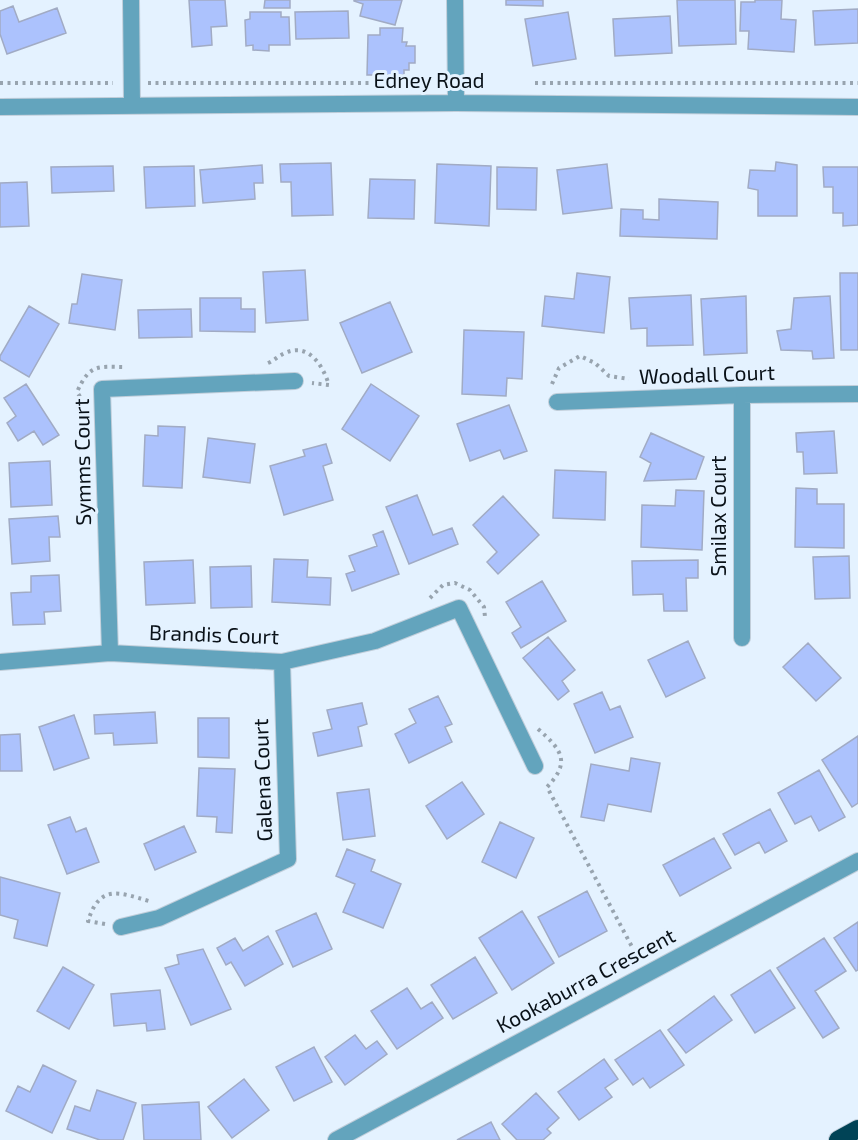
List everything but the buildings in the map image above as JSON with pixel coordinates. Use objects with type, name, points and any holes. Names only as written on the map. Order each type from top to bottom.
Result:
[{"type":"highway","points":[[838,1140],[858,1129]]},
{"type":"street","points":[[131,0],[132,105]]},
{"type":"street","points":[[455,0],[456,103]]},
{"type":"street","name":"Edney Road","points":[[0,107],[456,103],[858,107]]},
{"type":"street","name":"Symms Court","points":[[110,653],[102,389],[296,381]]},
{"type":"street","name":"Woodall Court","points":[[557,402],[742,395],[858,394]]},
{"type":"street","name":"Smilax Court","points":[[742,395],[742,638]]},
{"type":"street","name":"Brandis Court","points":[[0,662],[110,653],[282,662],[375,641],[459,608],[535,766]]},
{"type":"street","name":"Galena Court","points":[[121,927],[159,918],[288,859],[282,662]]},
{"type":"street","name":"Kookaburra Crescent","points":[[336,1140],[858,861]]},
{"type":"path","points":[[265,363],[274,361],[285,353],[298,350],[314,357],[324,369],[329,385],[296,381]]},
{"type":"path","points":[[85,405],[77,392],[89,370],[102,365],[127,367]]},
{"type":"path","points":[[424,605],[443,585],[455,583],[470,590],[484,607],[484,618]]},
{"type":"path","points":[[535,726],[552,741],[562,762],[559,774],[547,787],[646,974]]},
{"type":"path","points":[[121,927],[88,921],[92,910],[102,897],[118,892],[158,904]]}]
